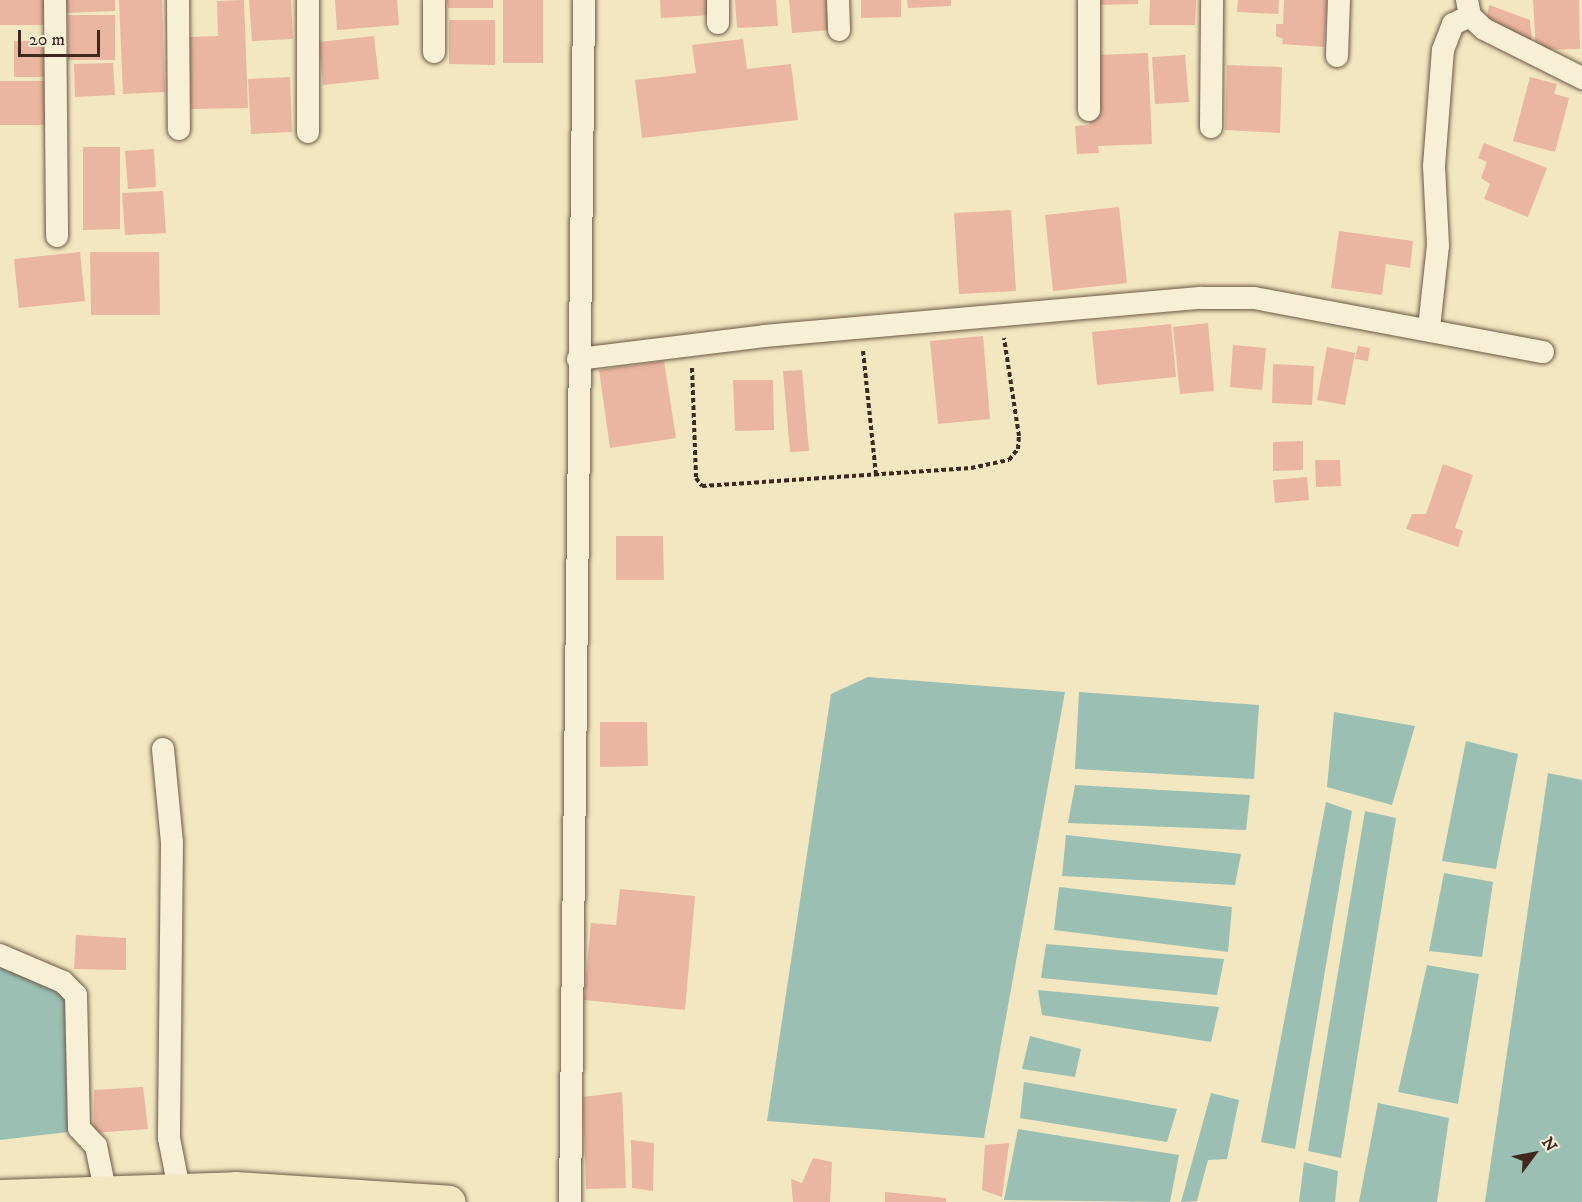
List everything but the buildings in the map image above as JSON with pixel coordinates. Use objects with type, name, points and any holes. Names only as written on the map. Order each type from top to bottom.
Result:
[{"type":"highway","points":[[0,1196],[105,1190],[178,1195],[236,1188],[449,1202]]},
{"type":"street","points":[[55,0],[57,236]]},
{"type":"street","points":[[178,0],[179,129]]},
{"type":"street","points":[[308,0],[308,132]]},
{"type":"street","points":[[434,0],[434,52]]},
{"type":"street","points":[[570,1202],[578,359],[584,0]]},
{"type":"street","points":[[718,0],[718,23]]},
{"type":"street","points":[[838,0],[839,30]]},
{"type":"street","points":[[1089,0],[1089,110]]},
{"type":"street","points":[[1211,127],[1212,0]]},
{"type":"street","points":[[1337,56],[1339,0]]},
{"type":"street","points":[[1429,328],[1438,245],[1434,166],[1443,50],[1453,24],[1468,8],[1484,29],[1582,78]]},
{"type":"street","points":[[578,359],[860,327],[1000,317],[1202,298],[1254,298],[1429,328],[1543,352]]},
{"type":"street","points":[[163,748],[172,843],[169,1138],[178,1195]]},
{"type":"street","points":[[0,955],[63,982],[76,995],[79,1128],[96,1146],[105,1190]]},
{"type":"path","points":[[692,346],[696,478],[702,486],[971,468],[1015,456],[1019,436],[1000,317]]},
{"type":"path","points":[[860,327],[876,475]]},
{"type":"water","points":[[868,677],[1065,692],[984,1138],[767,1121],[831,694]]},
{"type":"water","points":[[1079,692],[1259,705],[1254,779],[1075,769]]},
{"type":"water","points":[[1334,712],[1415,726],[1392,805],[1327,787]]},
{"type":"water","points":[[1466,741],[1518,754],[1496,869],[1442,861]]},
{"type":"water","points":[[1548,773],[1582,780],[1582,1202],[1485,1202]]},
{"type":"water","points":[[1075,785],[1250,795],[1246,830],[1068,823]]},
{"type":"water","points":[[1326,802],[1352,811],[1295,1149],[1261,1142]]},
{"type":"water","points":[[1365,811],[1396,818],[1341,1158],[1308,1151]]},
{"type":"water","points":[[1066,835],[1241,854],[1235,885],[1062,876]]},
{"type":"water","points":[[1444,873],[1493,882],[1482,957],[1429,951]]},
{"type":"water","points":[[1059,887],[1232,907],[1228,952],[1054,930]]},
{"type":"water","points":[[1046,944],[1224,959],[1217,995],[1041,978]]},
{"type":"water","points":[[0,965],[70,997],[68,1132],[0,1140]]},
{"type":"water","points":[[1427,965],[1479,974],[1458,1104],[1398,1092]]},
{"type":"water","points":[[1038,990],[1219,1007],[1211,1042],[1042,1015]]},
{"type":"water","points":[[1030,1036],[1081,1049],[1075,1077],[1022,1069]]},
{"type":"water","points":[[1024,1082],[1177,1109],[1167,1142],[1020,1118]]},
{"type":"water","points":[[1211,1093],[1239,1100],[1227,1159],[1208,1160],[1197,1201],[1181,1202]]},
{"type":"water","points":[[1378,1103],[1449,1118],[1437,1202],[1359,1202]]},
{"type":"water","points":[[1018,1129],[1179,1155],[1170,1202],[1004,1200]]},
{"type":"water","points":[[1304,1162],[1338,1171],[1335,1202],[1299,1202]]}]
